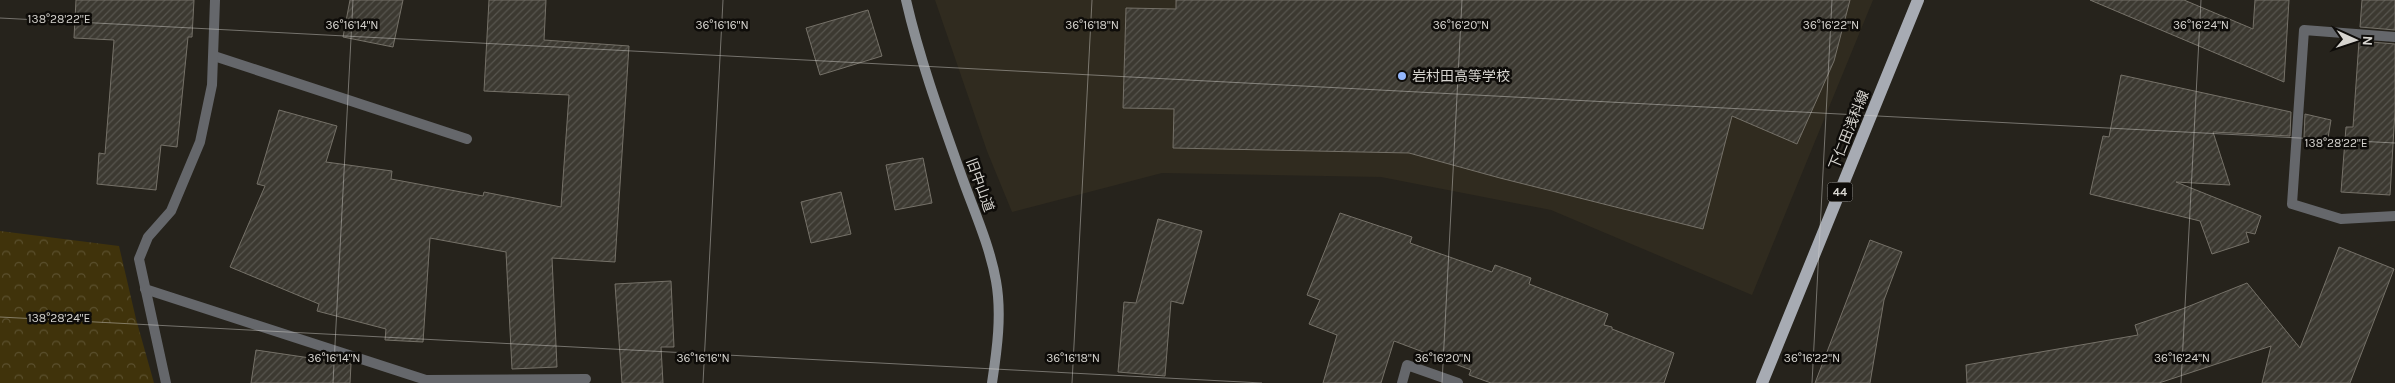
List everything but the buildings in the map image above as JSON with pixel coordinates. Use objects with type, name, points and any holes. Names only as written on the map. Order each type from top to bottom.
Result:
[{"type":"main road","name":"旧中山道","points":[[906,0],[948,136],[990,253],[997,282],[999,317],[992,383]]},
{"type":"main road","name":"下仁田浅科線","points":[[1762,383],[1918,0]]},
{"type":"street","points":[[166,383],[139,259],[148,237],[171,211],[200,142],[212,85],[215,0]]},
{"type":"street","points":[[2395,36],[2304,30],[2292,204],[2340,219],[2395,216]]},
{"type":"street","points":[[214,56],[467,139]]},
{"type":"street","points":[[144,289],[426,382],[586,379]]},
{"type":"street","points":[[1402,383],[1407,365],[1458,383]]},
{"type":"shaded area","name":"岩村田高等学校","points":[[935,0],[1873,0],[1752,295],[1551,210],[1381,177],[1162,173],[1012,212],[987,151]]},
{"type":"green space","points":[[0,231],[119,246],[136,319],[154,383],[0,383]]},
{"type":"place","name":"岩村田高等学校","points":[[1402,76]]}]
